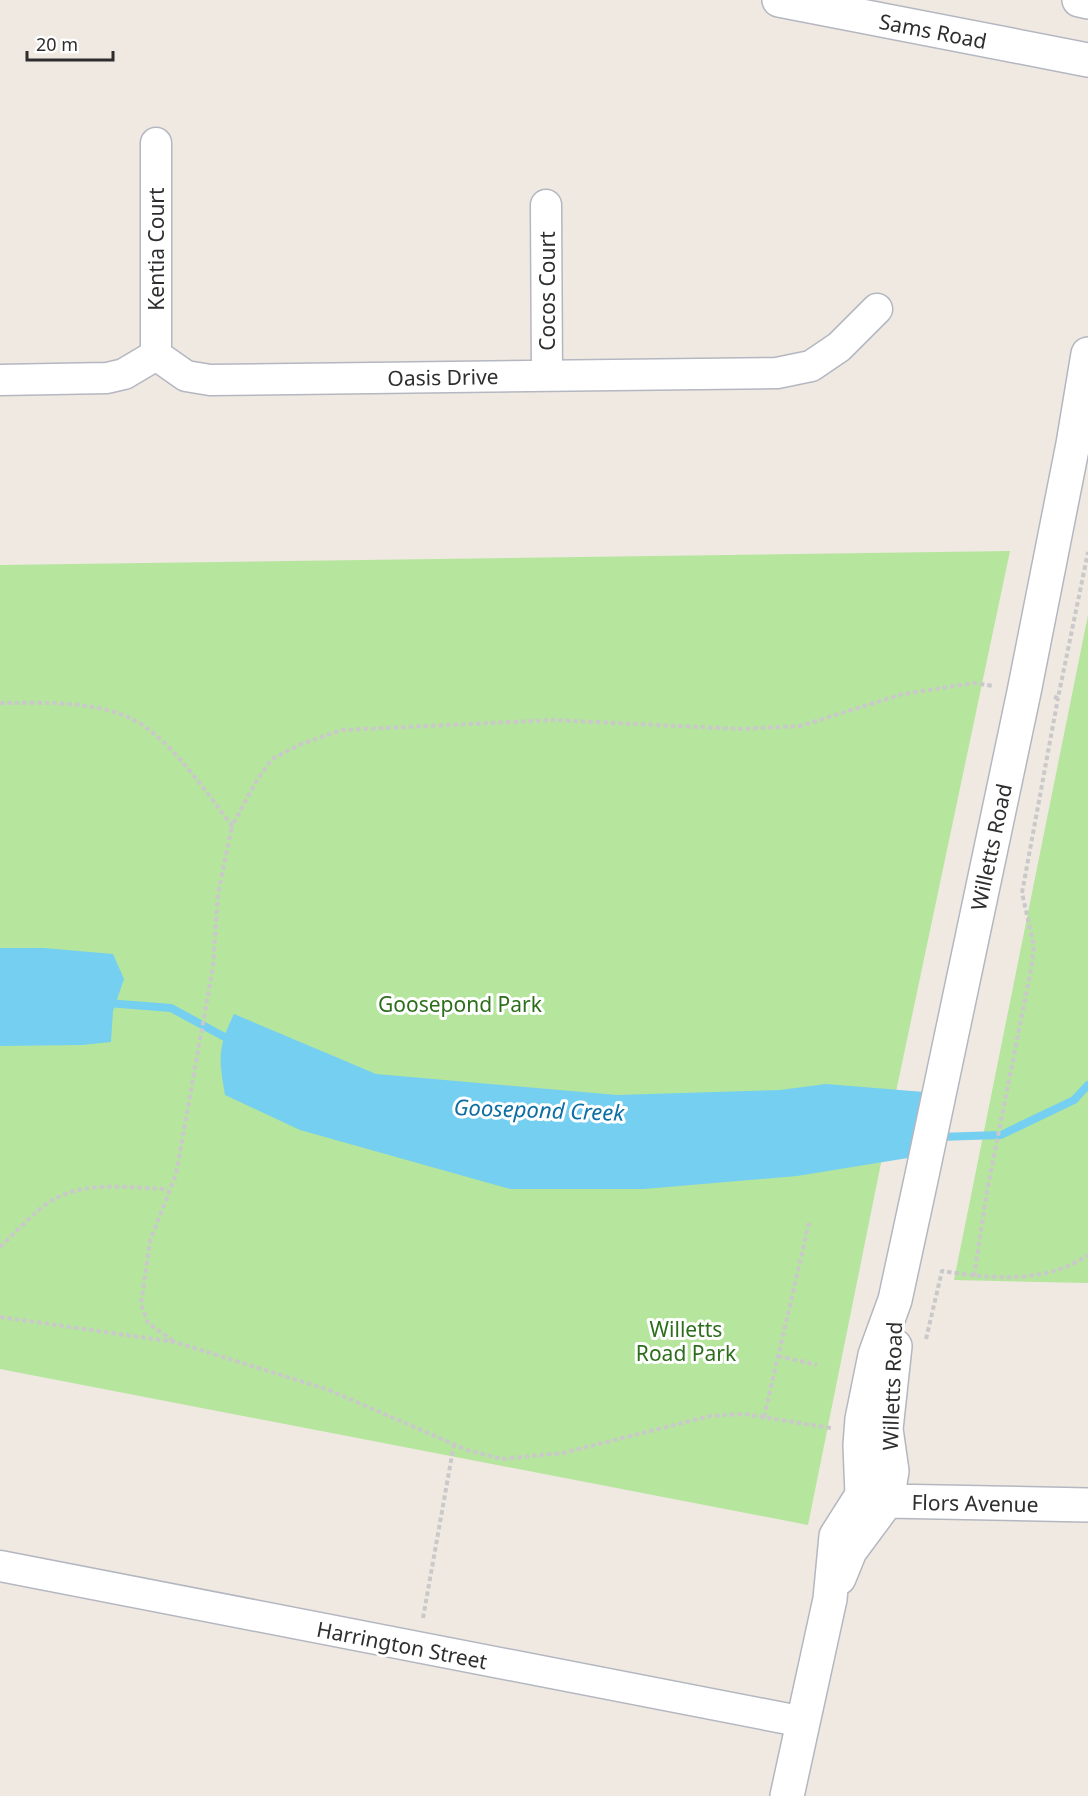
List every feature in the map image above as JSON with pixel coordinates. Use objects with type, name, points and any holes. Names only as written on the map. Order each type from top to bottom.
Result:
[{"type":"street","name":"Sams Road","points":[[779,0],[1088,60]]},
{"type":"street","points":[[1079,0],[1088,2]]},
{"type":"street","points":[[974,39],[1042,61],[1083,81],[1088,86]]},
{"type":"street","name":"Kentia Court","points":[[156,143],[156,355]]},
{"type":"street","name":"Cocos Court","points":[[546,205],[547,376]]},
{"type":"street","name":"Oasis Drive","points":[[156,355],[186,376],[210,380],[777,373],[811,366],[839,347],[877,309]]},
{"type":"street","name":"Willetts Road","points":[[787,1796],[830,1599],[874,1498],[892,1482],[886,1429],[896,1356],[895,1300],[1024,692],[1085,385],[1088,354]]},
{"type":"street","points":[[0,380],[107,378],[124,374],[156,355]]},
{"type":"street","name":"Flors Avenue","points":[[874,1498],[1088,1505]]},
{"type":"street","name":"Harrington Street","points":[[0,1566],[418,1649],[804,1722]]},
{"type":"path","points":[[974,1276],[987,1191],[1034,946],[1022,893],[1088,552]]},
{"type":"path","points":[[175,1342],[148,1323],[141,1304],[150,1241],[168,1189],[176,1174],[213,966],[218,894],[231,826],[257,780],[272,759],[301,744],[342,730],[554,720],[740,729],[800,726],[903,694],[974,683],[1000,687]]},
{"type":"path","points":[[1048,696],[1058,698]]},
{"type":"path","points":[[0,703],[70,705],[105,709],[133,719],[166,745],[194,777],[231,826]]},
{"type":"path","points":[[0,1247],[45,1205],[67,1194],[94,1187],[168,1189]]},
{"type":"path","points":[[764,1417],[808,1223]]},
{"type":"path","points":[[942,1271],[974,1276],[1016,1278],[1053,1273],[1088,1254]]},
{"type":"path","points":[[0,1317],[175,1342],[329,1390],[454,1444],[502,1459],[534,1458],[563,1453],[710,1416],[744,1414],[833,1429]]},
{"type":"path","points":[[778,1356],[817,1365]]},
{"type":"path","points":[[418,1649],[454,1444]]},
{"type":"green space","name":"Goosepond Park","points":[[1010,551],[881,1163],[808,1525],[0,1369],[0,565]]},
{"type":"green space","points":[[1088,615],[1088,1283],[954,1280]]},
{"type":"water","points":[[0,948],[44,948],[113,954],[124,979],[113,1011],[111,1042],[82,1045],[0,1046]]},
{"type":"water","points":[[234,1014],[376,1074],[617,1095],[780,1090],[826,1084],[924,1092],[914,1157],[797,1176],[644,1189],[510,1189],[300,1130],[225,1095],[221,1054]]},
{"type":"waterway","name":"Goosepond Creek","points":[[107,1003],[171,1008],[232,1041]]},
{"type":"waterway","name":"Goosepond Creek","points":[[938,1137],[1001,1135],[1074,1100],[1088,1085]]},
{"type":"park label","name":"Willetts Road Park","points":[[686,1341]]}]
